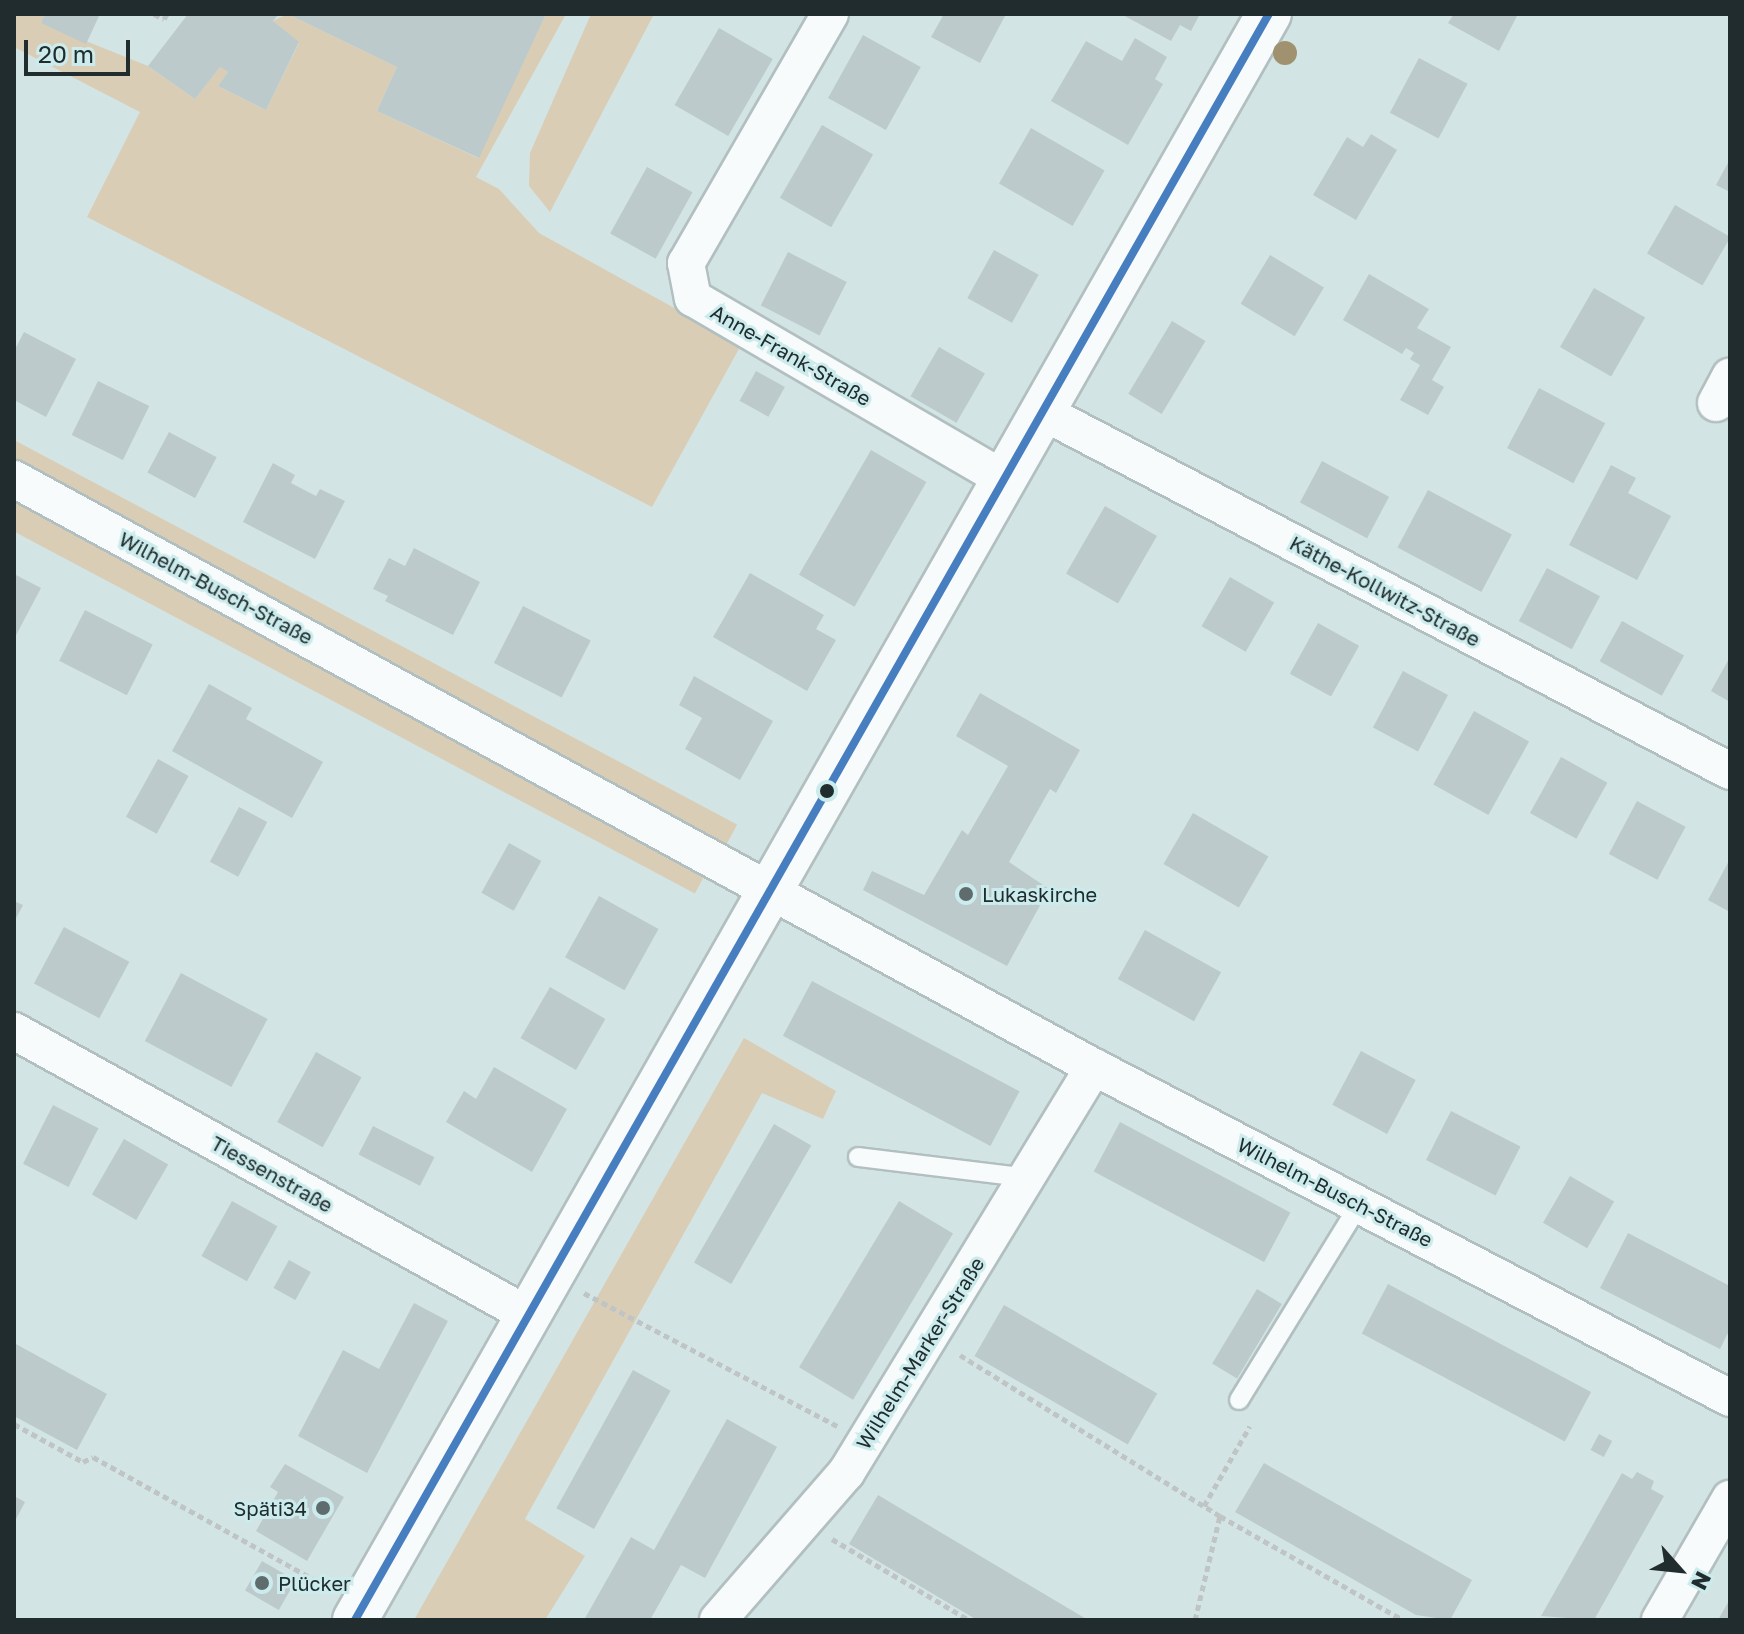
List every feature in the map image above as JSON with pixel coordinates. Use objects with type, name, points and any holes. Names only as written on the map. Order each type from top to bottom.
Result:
[{"type":"main road","points":[[342,1604],[530,1316],[1002,478],[1269,14]]},
{"type":"street","name":"Anne-Frank-Straße","points":[[830,14],[686,263],[693,298],[1002,478]]},
{"type":"street","name":"Käthe-Kollwitz-Straße","points":[[1041,411],[1730,771]]},
{"type":"street","name":"Wilhelm-Busch-Straße","points":[[14,479],[771,887],[1094,1067],[1730,1398]]},
{"type":"street","name":"Tiessenstraße","points":[[14,1031],[530,1316]]},
{"type":"street","name":"Wilhelm-Marker-Straße","points":[[718,1620],[846,1473],[1030,1178],[1094,1067]]},
{"type":"street","points":[[1668,1617],[1730,1499]]},
{"type":"lane","points":[[858,1157],[1030,1178]]},
{"type":"lane","points":[[1239,1400],[1359,1205]]},
{"type":"path","points":[[154,14],[164,19],[167,14]]},
{"type":"path","points":[[583,1293],[865,1440]]},
{"type":"path","points":[[930,1336],[1220,1516],[1403,1620]]},
{"type":"path","points":[[1204,1506],[1255,1419],[1237,1405],[1239,1400]]},
{"type":"path","points":[[14,1424],[83,1462],[93,1457],[342,1604]]},
{"type":"path","points":[[1195,1620],[1220,1516]]},
{"type":"path","points":[[806,1519],[969,1620]]},
{"type":"shaded area","points":[[14,14],[45,14],[41,23],[148,66],[195,99],[220,67],[228,72],[218,86],[266,110],[299,43],[273,21],[288,14],[397,67],[377,111],[478,158],[546,14],[566,14],[476,177],[499,189],[539,233],[741,345],[652,507],[87,217],[140,112],[14,47]]},
{"type":"shaded area","points":[[591,14],[654,14],[550,212],[529,186],[530,153]]},
{"type":"shaded area","points":[[14,440],[737,824],[725,847],[14,468]]},
{"type":"shaded area","points":[[14,502],[707,871],[695,893],[14,531]]},
{"type":"shaded area","points":[[744,1038],[836,1091],[823,1119],[762,1093],[525,1519],[585,1556],[545,1620],[414,1620]]},
{"type":"building","points":[[45,14],[100,14],[86,44],[41,23]]},
{"type":"building","points":[[188,14],[279,14],[273,21],[299,42],[266,110],[218,86],[228,72],[220,67],[195,99],[148,66]]},
{"type":"building","points":[[288,14],[546,14],[479,158],[377,111],[397,67]]},
{"type":"building","points":[[944,14],[1006,14],[980,63],[931,37]]},
{"type":"building","points":[[1121,14],[1200,14],[1191,31],[1180,25],[1171,41]]},
{"type":"building","points":[[1454,14],[1518,14],[1499,51],[1448,23]]},
{"type":"building","points":[[719,28],[773,59],[728,136],[674,105]]},
{"type":"building","points":[[863,35],[921,67],[886,130],[828,98]]},
{"type":"building","points":[[1135,38],[1167,57],[1155,79],[1163,84],[1128,145],[1051,101],[1086,41],[1122,61]]},
{"type":"building","points":[[1419,58],[1468,84],[1438,139],[1390,113]]},
{"type":"building","points":[[822,125],[873,154],[831,227],[780,198]]},
{"type":"building","points":[[1031,128],[1105,170],[1073,226],[999,183]]},
{"type":"building","points":[[1371,134],[1397,150],[1356,220],[1313,195],[1347,137],[1363,147]]},
{"type":"building","points":[[1730,159],[1730,192],[1716,185]]},
{"type":"building","points":[[647,167],[692,192],[656,259],[610,233]]},
{"type":"building","points":[[1675,205],[1730,237],[1702,285],[1647,253]]},
{"type":"building","points":[[994,250],[1039,275],[1012,323],[967,298]]},
{"type":"building","points":[[788,252],[847,282],[820,335],[761,305]]},
{"type":"building","points":[[1270,255],[1324,287],[1295,336],[1241,304]]},
{"type":"building","points":[[1369,274],[1429,309],[1417,328],[1451,347],[1432,380],[1444,387],[1428,415],[1400,400],[1420,365],[1410,359],[1414,353],[1406,348],[1402,354],[1343,320]]},
{"type":"building","points":[[1594,288],[1645,318],[1611,376],[1560,347]]},
{"type":"building","points":[[1172,321],[1205,341],[1162,414],[1128,394]]},
{"type":"building","points":[[24,332],[76,359],[46,417],[14,400],[14,351]]},
{"type":"building","points":[[939,347],[985,373],[956,423],[910,396]]},
{"type":"building","points":[[756,371],[785,387],[768,417],[740,401]]},
{"type":"building","points":[[98,381],[149,406],[123,460],[72,435]]},
{"type":"building","points":[[1539,388],[1605,423],[1573,483],[1507,448]]},
{"type":"building","points":[[169,432],[217,457],[195,498],[147,473]]},
{"type":"building","points":[[871,450],[926,482],[854,607],[799,575]]},
{"type":"building","points":[[1322,461],[1389,497],[1367,538],[1300,502]]},
{"type":"building","points":[[273,463],[295,475],[291,483],[316,496],[320,489],[345,501],[315,559],[243,522]]},
{"type":"building","points":[[1611,465],[1636,478],[1628,493],[1671,516],[1637,580],[1569,545]]},
{"type":"building","points":[[1428,490],[1512,535],[1481,592],[1397,547]]},
{"type":"building","points":[[1105,506],[1157,536],[1118,604],[1066,574]]},
{"type":"building","points":[[414,548],[480,582],[453,635],[385,601],[388,596],[373,589],[389,558],[405,566]]},
{"type":"building","points":[[1547,568],[1600,596],[1572,649],[1519,621]]},
{"type":"building","points":[[750,573],[824,615],[816,629],[836,640],[807,691],[713,637]]},
{"type":"building","points":[[14,574],[41,588],[14,639]]},
{"type":"building","points":[[1230,577],[1274,602],[1246,652],[1202,626]]},
{"type":"building","points":[[523,606],[591,641],[562,698],[494,663]]},
{"type":"building","points":[[85,610],[153,645],[127,695],[59,661]]},
{"type":"building","points":[[1622,621],[1684,655],[1662,696],[1600,661]]},
{"type":"building","points":[[1318,623],[1359,646],[1331,697],[1290,674]]},
{"type":"building","points":[[1730,657],[1730,702],[1711,691]]},
{"type":"building","points":[[1403,671],[1448,695],[1418,751],[1373,728]]},
{"type":"building","points":[[694,676],[773,721],[740,780],[685,749],[702,718],[679,705]]},
{"type":"building","points":[[209,684],[252,708],[246,719],[323,762],[292,818],[172,751]]},
{"type":"building","points":[[980,693],[1080,750],[1056,793],[1050,789],[1009,862],[1049,889],[1007,966],[863,890],[872,871],[924,895],[962,830],[968,835],[1008,766],[956,736]]},
{"type":"building","points":[[1474,711],[1529,742],[1488,815],[1433,784]]},
{"type":"building","points":[[1561,757],[1607,783],[1576,839],[1530,813]]},
{"type":"building","points":[[158,759],[189,776],[157,834],[126,817]]},
{"type":"building","points":[[1637,801],[1686,827],[1657,880],[1609,854]]},
{"type":"building","points":[[239,807],[267,822],[238,877],[210,862]]},
{"type":"building","points":[[1193,813],[1268,856],[1239,908],[1164,864]]},
{"type":"building","points":[[509,843],[541,861],[514,911],[481,893]]},
{"type":"building","points":[[1730,859],[1730,912],[1708,900]]},
{"type":"building","points":[[599,896],[658,929],[625,990],[565,957]]},
{"type":"building","points":[[14,901],[23,905],[14,922]]},
{"type":"building","points":[[64,927],[129,962],[99,1018],[34,984]]},
{"type":"building","points":[[1145,930],[1221,972],[1194,1021],[1118,979]]},
{"type":"building","points":[[181,973],[268,1019],[231,1087],[145,1041]]},
{"type":"building","points":[[812,981],[1019,1091],[990,1146],[783,1036]]},
{"type":"building","points":[[550,987],[605,1019],[576,1070],[521,1038]]},
{"type":"building","points":[[1361,1051],[1416,1080],[1387,1134],[1332,1105]]},
{"type":"building","points":[[316,1052],[361,1077],[323,1147],[277,1122]]},
{"type":"building","points":[[494,1067],[567,1109],[532,1172],[446,1122],[464,1091],[476,1099]]},
{"type":"building","points":[[53,1105],[98,1128],[68,1187],[23,1164]]},
{"type":"building","points":[[1451,1111],[1520,1146],[1496,1195],[1426,1160]]},
{"type":"building","points":[[1120,1122],[1290,1213],[1264,1262],[1094,1171]]},
{"type":"building","points":[[774,1124],[811,1146],[731,1284],[694,1263]]},
{"type":"building","points":[[373,1126],[434,1157],[420,1186],[358,1155]]},
{"type":"building","points":[[124,1139],[168,1164],[136,1220],[92,1194]]},
{"type":"building","points":[[1570,1176],[1614,1202],[1587,1248],[1543,1223]]},
{"type":"building","points":[[232,1201],[277,1226],[247,1281],[201,1256]]},
{"type":"building","points":[[899,1201],[953,1233],[853,1400],[799,1367]]},
{"type":"building","points":[[1628,1233],[1730,1286],[1730,1329],[1720,1349],[1600,1288]]},
{"type":"building","points":[[289,1260],[311,1272],[295,1300],[273,1288]]},
{"type":"building","points":[[1388,1284],[1591,1392],[1565,1441],[1362,1333]]},
{"type":"building","points":[[1257,1289],[1282,1304],[1237,1379],[1212,1364]]},
{"type":"building","points":[[414,1303],[448,1321],[367,1473],[298,1436],[343,1350],[379,1369]]},
{"type":"building","points":[[1004,1305],[1157,1394],[1128,1445],[974,1356]]},
{"type":"building","points":[[14,1343],[107,1394],[77,1450],[14,1416]]},
{"type":"building","points":[[633,1370],[671,1391],[594,1529],[556,1508]]},
{"type":"building","points":[[727,1419],[777,1447],[705,1578],[681,1565],[650,1620],[584,1620],[631,1537],[654,1550]]},
{"type":"building","points":[[1599,1434],[1612,1441],[1604,1457],[1591,1450]]},
{"type":"building","points":[[1264,1463],[1472,1580],[1450,1620],[1416,1615],[1235,1512]]},
{"type":"building","points":[[285,1464],[344,1497],[307,1561],[256,1531],[278,1492],[270,1487]]},
{"type":"building","points":[[1637,1472],[1654,1481],[1651,1489],[1664,1496],[1594,1620],[1541,1616],[1622,1473],[1632,1479]]},
{"type":"building","points":[[878,1495],[1088,1620],[977,1620],[849,1544]]},
{"type":"building","points":[[14,1496],[25,1502],[14,1523]]},
{"type":"building","points":[[262,1561],[296,1580],[279,1610],[245,1590]]},
{"type":"building","points":[[1730,1599],[1730,1620],[1718,1620]]},
{"type":"transit line","points":[[355,1620],[1269,14]]},
{"type":"place","name":"Lukaskirche","points":[[966,894]]},
{"type":"place","name":"Späti34","points":[[323,1508]]},
{"type":"place","name":"Plücker","points":[[262,1583]]}]
